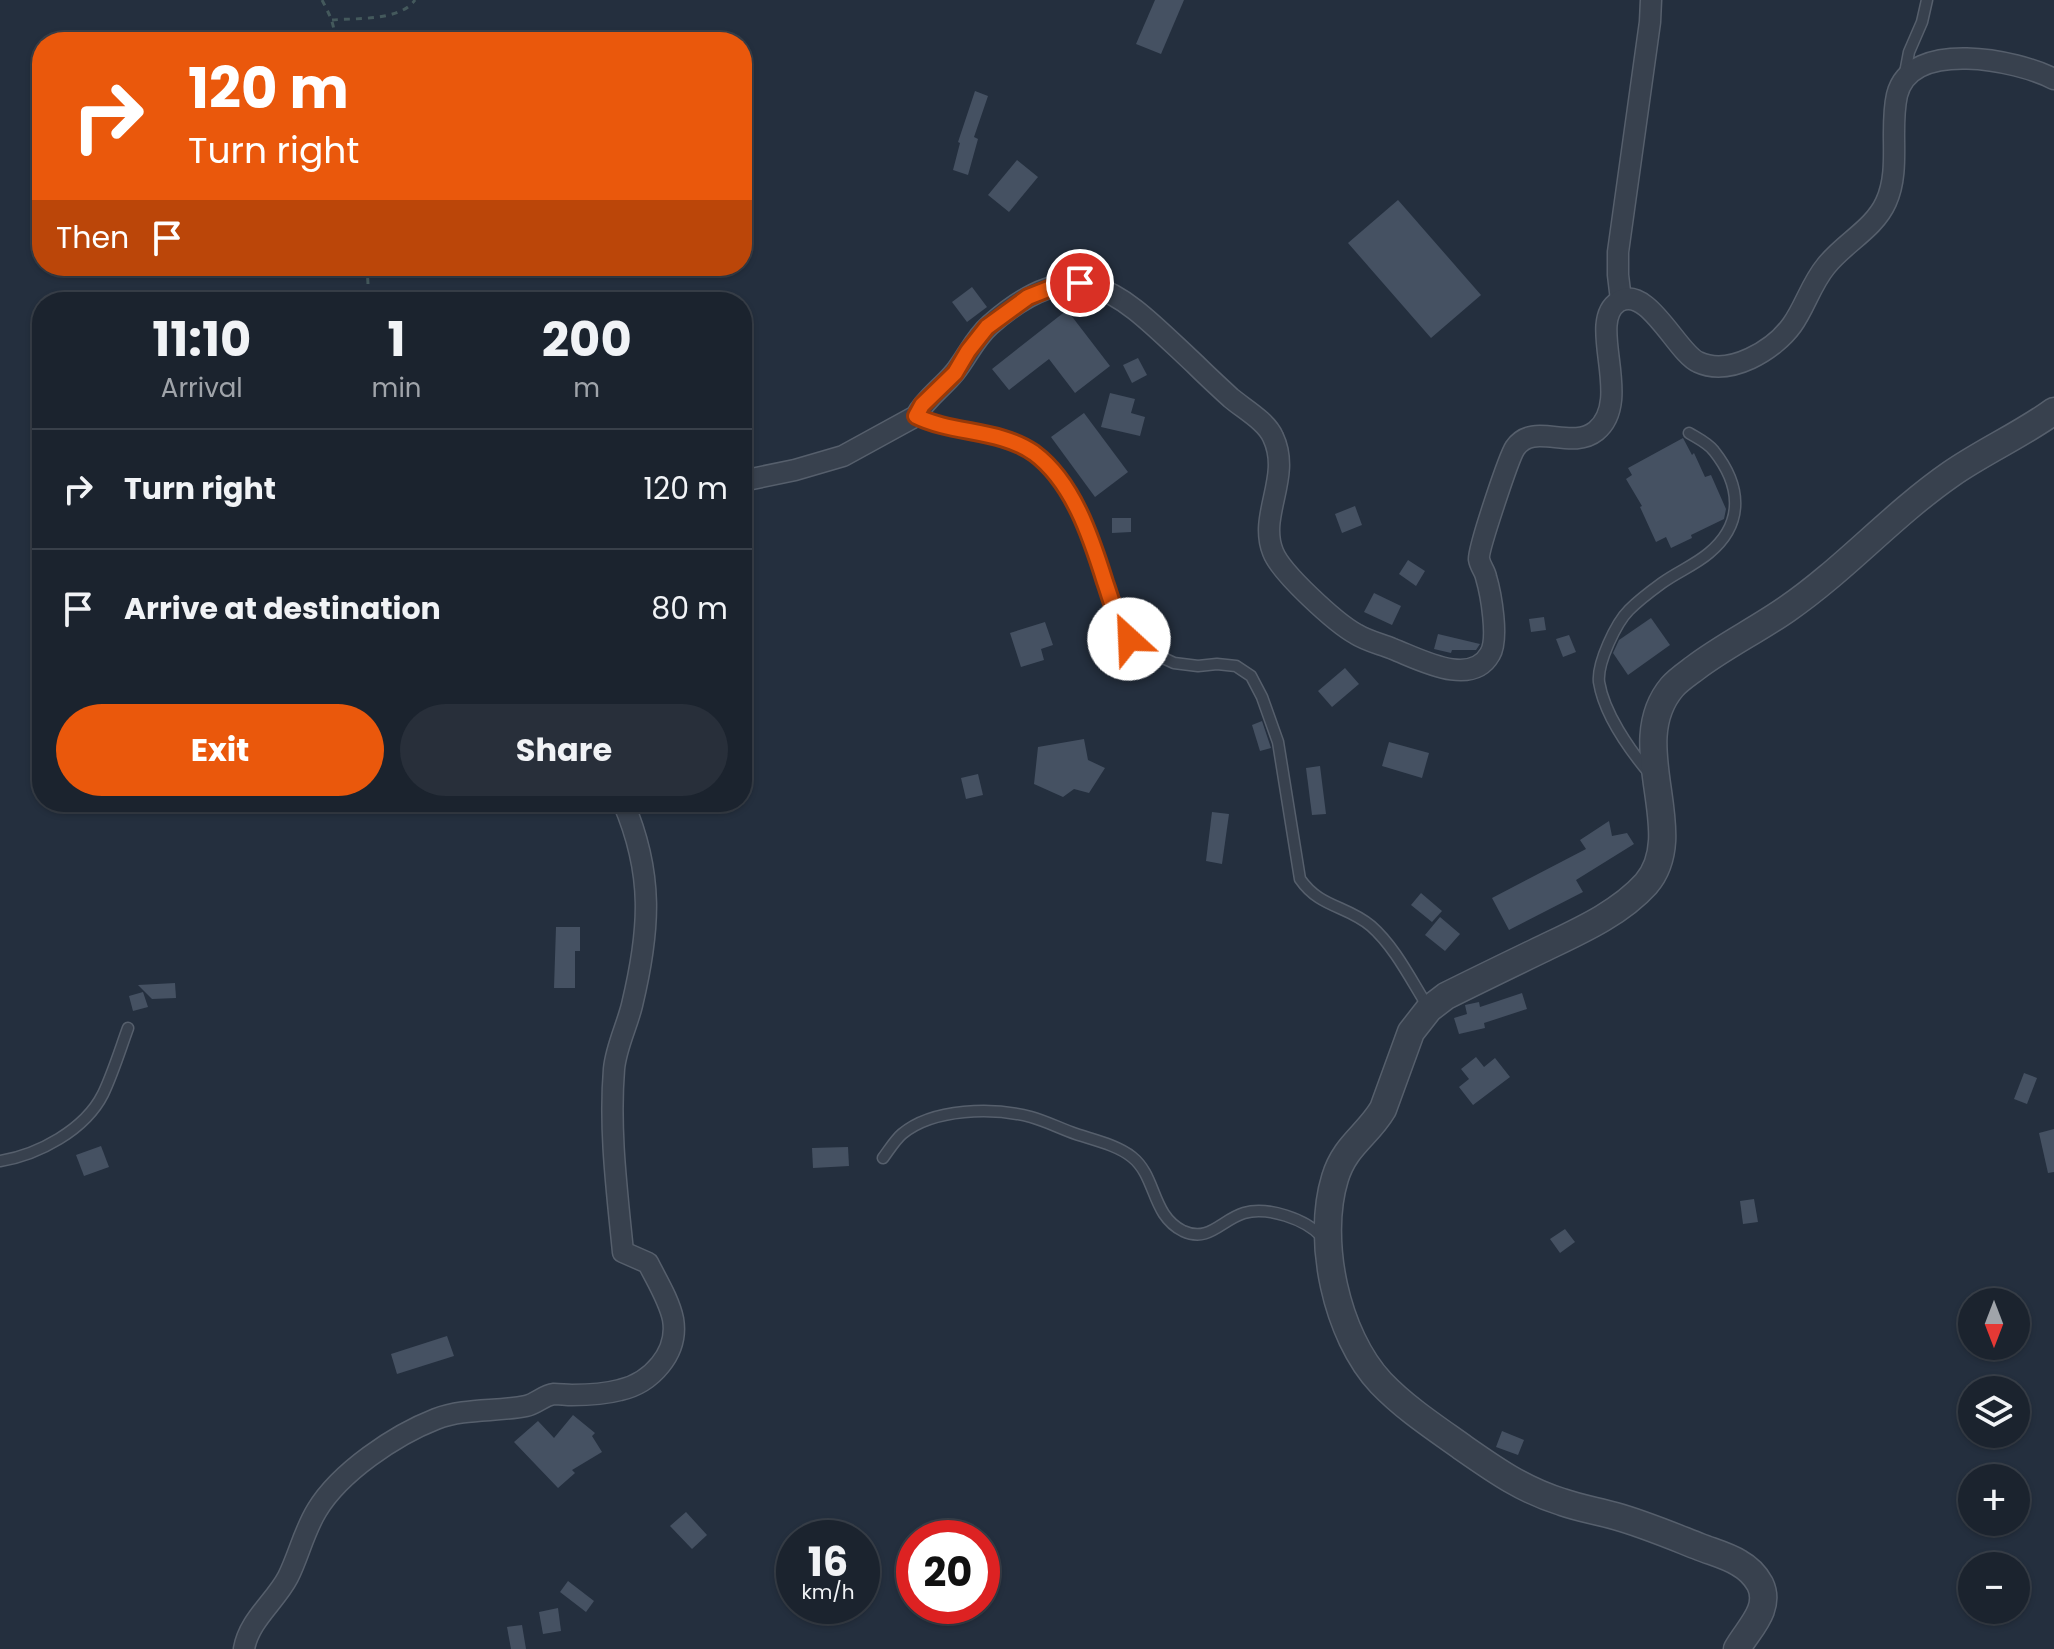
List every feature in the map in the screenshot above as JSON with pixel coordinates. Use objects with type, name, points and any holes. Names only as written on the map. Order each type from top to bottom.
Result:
[{"type":"street","points":[[1621,300],[1618,252],[1651,0]]},
{"type":"street","points":[[752,479],[843,456],[916,416],[922,405],[955,373],[987,327],[1028,297],[1061,284],[1080,283],[1098,287],[1133,309],[1272,432],[1280,456],[1279,480],[1269,532],[1273,554],[1295,583],[1357,635],[1429,664],[1456,670],[1474,669],[1486,661],[1494,649],[1495,626],[1486,576],[1479,559],[1485,530],[1510,458],[1516,445],[1526,437],[1538,435],[1577,439],[1592,435],[1604,423],[1611,407],[1612,388],[1607,327],[1615,304],[1629,299],[1642,302],[1655,313],[1695,362],[1718,367],[1748,361],[1776,343],[1793,323],[1827,264],[1876,218],[1888,199],[1895,161],[1897,95],[1903,80],[1917,68],[1964,58],[1993,60],[2038,71],[2054,79]]},
{"type":"street","points":[[1737,1649],[1763,1607],[1764,1594],[1752,1572],[1738,1562],[1688,1542],[1523,1488],[1406,1407],[1380,1382],[1352,1339],[1334,1291],[1328,1244],[1334,1180],[1351,1146],[1378,1119],[1411,1032],[1429,1009],[1460,989],[1571,935],[1621,906],[1648,882],[1663,844],[1653,746],[1656,717],[1662,699],[1675,683],[1716,652],[1789,608],[1951,474],[2054,411]]},
{"type":"street","points":[[244,1649],[247,1636],[287,1578],[317,1508],[358,1466],[388,1444],[450,1415],[528,1405],[551,1394],[618,1391],[656,1372],[665,1359],[672,1338],[673,1321],[648,1263],[623,1252],[613,1146],[614,1068],[644,949],[647,918],[644,873],[627,812]]},
{"type":"lane","points":[[1903,80],[1927,0]]},
{"type":"lane","points":[[916,416],[930,423],[1001,438],[1033,452],[1054,472],[1074,502],[1119,625],[1129,639],[1174,663],[1236,666],[1251,676],[1278,742],[1300,879],[1309,892],[1324,902],[1350,912],[1370,925],[1387,942],[1429,1009]]},
{"type":"lane","points":[[1655,780],[1619,731],[1599,680],[1602,655],[1627,612],[1663,582],[1710,553],[1730,528],[1737,502],[1731,477],[1712,448],[1689,433]]},
{"type":"lane","points":[[0,1161],[41,1150],[83,1120],[102,1096],[128,1028]]},
{"type":"lane","points":[[883,1158],[901,1135],[921,1121],[980,1111],[1030,1117],[1116,1148],[1133,1158],[1143,1171],[1164,1215],[1179,1229],[1194,1235],[1209,1233],[1245,1212],[1272,1212],[1314,1228],[1328,1244]]},
{"type":"path","points":[[322,0],[335,32]]},
{"type":"path","points":[[332,20],[391,15],[410,8],[415,0]]},
{"type":"building","points":[[1155,0],[1184,0],[1161,54],[1136,44]]},
{"type":"building","points":[[975,91],[988,96],[974,137],[978,139],[968,175],[953,170],[958,142]]},
{"type":"building","points":[[1017,160],[1038,177],[1009,212],[988,195]]},
{"type":"building","points":[[1398,200],[1481,295],[1431,338],[1348,243]]},
{"type":"building","points":[[972,287],[987,307],[967,322],[952,302]]},
{"type":"building","points":[[1067,310],[1110,366],[1075,393],[1049,359],[1009,390],[992,369]]},
{"type":"building","points":[[1138,358],[1147,375],[1132,383],[1123,365]]},
{"type":"building","points":[[1110,393],[1135,399],[1131,413],[1145,417],[1140,436],[1101,427]]},
{"type":"building","points":[[1084,413],[1128,472],[1095,497],[1051,437]]},
{"type":"building","points":[[1683,438],[1705,477],[1711,475],[1726,509],[1724,519],[1671,548],[1666,537],[1656,542],[1642,506],[1626,479],[1632,475],[1628,468]]},
{"type":"building","points":[[1355,506],[1362,525],[1342,533],[1335,514]]},
{"type":"building","points":[[1112,518],[1131,518],[1131,532],[1112,533]]},
{"type":"building","points":[[1408,560],[1425,571],[1416,586],[1399,574]]},
{"type":"building","points":[[1374,593],[1401,606],[1392,625],[1364,612]]},
{"type":"building","points":[[1544,617],[1546,630],[1531,632],[1529,619]]},
{"type":"building","points":[[1651,618],[1670,645],[1628,675],[1613,653],[1619,640]]},
{"type":"building","points":[[1045,622],[1053,645],[1041,649],[1044,660],[1021,667],[1010,633]]},
{"type":"building","points":[[1438,634],[1480,644],[1476,650],[1452,650],[1451,653],[1434,649]]},
{"type":"building","points":[[1569,635],[1576,652],[1563,657],[1556,639]]},
{"type":"building","points":[[1345,668],[1359,684],[1332,707],[1318,691]]},
{"type":"building","points":[[1262,721],[1271,748],[1260,751],[1252,725]]},
{"type":"building","points":[[1084,739],[1088,760],[1105,768],[1089,793],[1074,789],[1063,797],[1034,784],[1038,747]]},
{"type":"building","points":[[1389,742],[1429,753],[1422,778],[1382,766]]},
{"type":"building","points":[[1320,766],[1326,814],[1312,815],[1306,768]]},
{"type":"building","points":[[978,774],[983,795],[966,799],[961,778]]},
{"type":"building","points":[[1212,812],[1229,814],[1222,864],[1206,861]]},
{"type":"building","points":[[1609,821],[1612,836],[1627,833],[1634,844],[1576,880],[1583,892],[1509,930],[1492,898],[1586,849],[1580,840]]},
{"type":"building","points":[[1421,893],[1442,911],[1432,922],[1411,905]]},
{"type":"building","points":[[1440,917],[1460,934],[1445,951],[1425,935]]},
{"type":"building","points":[[556,927],[580,927],[580,951],[575,951],[575,988],[554,988]]},
{"type":"building","points":[[175,983],[176,998],[152,999],[138,985]]},
{"type":"building","points":[[143,992],[148,1007],[133,1011],[129,996]]},
{"type":"building","points":[[1522,993],[1527,1009],[1484,1023],[1485,1028],[1459,1034],[1454,1018],[1467,1014],[1465,1005],[1479,1002],[1480,1007]]},
{"type":"building","points":[[1476,1057],[1484,1067],[1495,1058],[1510,1077],[1473,1105],[1459,1087],[1469,1079],[1461,1069]]},
{"type":"building","points":[[2024,1073],[2037,1078],[2027,1104],[2014,1099]]},
{"type":"building","points":[[2054,1129],[2054,1172],[2048,1173],[2039,1133]]},
{"type":"building","points":[[101,1146],[109,1167],[84,1176],[76,1155]]},
{"type":"building","points":[[848,1147],[849,1166],[813,1168],[812,1148]]},
{"type":"building","points":[[1754,1199],[1758,1222],[1743,1224],[1740,1201]]},
{"type":"building","points":[[1565,1229],[1575,1242],[1560,1253],[1550,1239]]},
{"type":"building","points":[[447,1336],[454,1356],[397,1374],[391,1354]]},
{"type":"building","points":[[573,1415],[595,1433],[592,1436],[602,1452],[572,1470],[575,1473],[558,1488],[514,1442],[538,1421],[554,1438]]},
{"type":"building","points":[[1502,1431],[1524,1440],[1518,1455],[1496,1447]]},
{"type":"building","points":[[686,1512],[707,1535],[692,1549],[670,1526]]},
{"type":"building","points":[[568,1581],[594,1601],[586,1612],[560,1592]]},
{"type":"building","points":[[558,1608],[561,1631],[543,1634],[539,1612]]},
{"type":"building","points":[[522,1625],[526,1649],[511,1649],[507,1627]]},
{"type":"route","points":[[1080,283],[1061,284],[1028,297],[987,327],[955,373],[922,405],[916,416],[930,423],[1001,438],[1033,452],[1054,472],[1074,502],[1119,625],[1129,639]]}]
